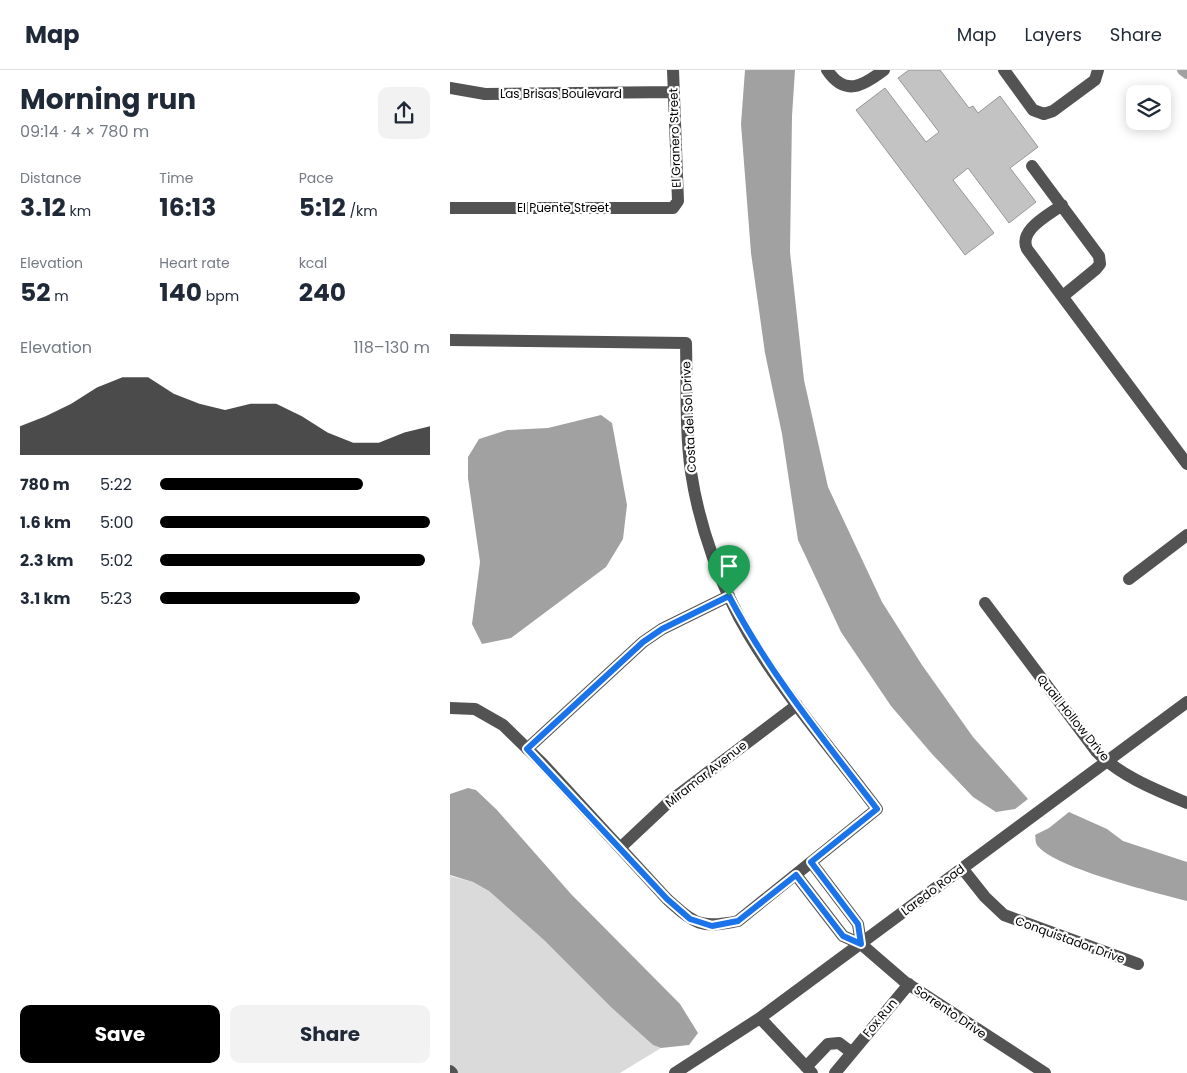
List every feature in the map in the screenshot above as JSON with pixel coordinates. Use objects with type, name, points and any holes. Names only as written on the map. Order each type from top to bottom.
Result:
[{"type":"street","name":"El Granero Street","points":[[673,70],[678,201],[676,206]]},
{"type":"street","points":[[827,70],[836,81],[855,87],[867,83],[884,70]]},
{"type":"street","points":[[1004,70],[1036,112],[1048,113],[1095,80],[1098,70]]},
{"type":"street","name":"Las Brisas Boulevard","points":[[450,88],[485,94],[673,92]]},
{"type":"street","points":[[1032,166],[1097,252],[1100,260],[1096,269],[1062,296]]},
{"type":"street","points":[[1062,205],[1031,228],[1025,242],[1027,249],[1186,463]]},
{"type":"street","name":"El Puente Street","points":[[450,208],[673,208],[676,206]]},
{"type":"street","name":"Costa del Sol Drive","points":[[450,340],[686,343],[691,472],[704,532],[729,596],[749,635],[797,705],[877,809],[738,921],[712,926],[690,919],[667,899],[503,725],[475,709],[450,708]]},
{"type":"street","points":[[1129,579],[1187,534]]},
{"type":"street","points":[[527,749],[643,642],[662,629],[729,596]]},
{"type":"street","name":"Quail Hollow Drive","points":[[984,603],[1096,751],[1107,762],[1124,773],[1187,803]]},
{"type":"street","name":"Laredo Road","points":[[675,1073],[760,1018],[1187,702]]},
{"type":"street","name":"Miramar Avenue","points":[[620,848],[670,801],[797,705]]},
{"type":"street","points":[[811,862],[858,924],[861,944]]},
{"type":"street","name":"Conquistador Drive","points":[[962,868],[995,908],[1012,919],[1138,964]]},
{"type":"street","name":"Sorrento Drive","points":[[796,875],[843,936],[861,944],[909,984],[1045,1073]]},
{"type":"street","name":"Fox Run","points":[[835,1073],[909,984]]},
{"type":"street","points":[[760,1018],[809,1070],[828,1044],[839,1043],[852,1052]]},
{"type":"shaded area","points":[[745,70],[795,70],[792,116],[790,252],[804,380],[828,487],[882,602],[922,665],[973,737],[1028,799],[1015,809],[996,812],[973,797],[932,754],[891,706],[841,632],[798,540],[782,434],[765,353],[751,253],[741,124]]},
{"type":"shaded area","points":[[601,415],[612,423],[627,505],[623,539],[606,567],[511,638],[482,644],[472,624],[480,562],[468,478],[468,457],[479,439],[507,430],[548,428]]},
{"type":"shaded area","points":[[468,788],[476,790],[497,810],[571,894],[680,1004],[698,1033],[689,1045],[661,1048],[653,1045],[611,1007],[545,941],[489,891],[473,882],[450,875],[450,794]]},
{"type":"shaded area","points":[[1069,812],[1107,829],[1123,841],[1187,862],[1187,901],[1130,886],[1081,870],[1044,852],[1036,843],[1035,835],[1049,828]]},
{"type":"shaded area","points":[[450,876],[473,882],[489,891],[545,941],[653,1045],[661,1048],[620,1073],[450,1073]]},
{"type":"building","points":[[909,70],[940,70],[969,108],[973,106],[978,113],[1000,96],[1038,147],[1010,168],[1036,202],[1009,223],[968,168],[953,180],[994,233],[965,255],[856,110],[885,88],[926,142],[939,132],[898,78]]},
{"type":"waterway","points":[[1182,70],[1187,74]]},
{"type":"route","points":[[729,596],[749,635],[797,705],[877,809],[811,862],[858,924],[861,944],[843,936],[796,875],[738,921],[712,926],[690,919],[667,899],[527,749],[628,658],[643,642],[662,629],[729,596]]}]
